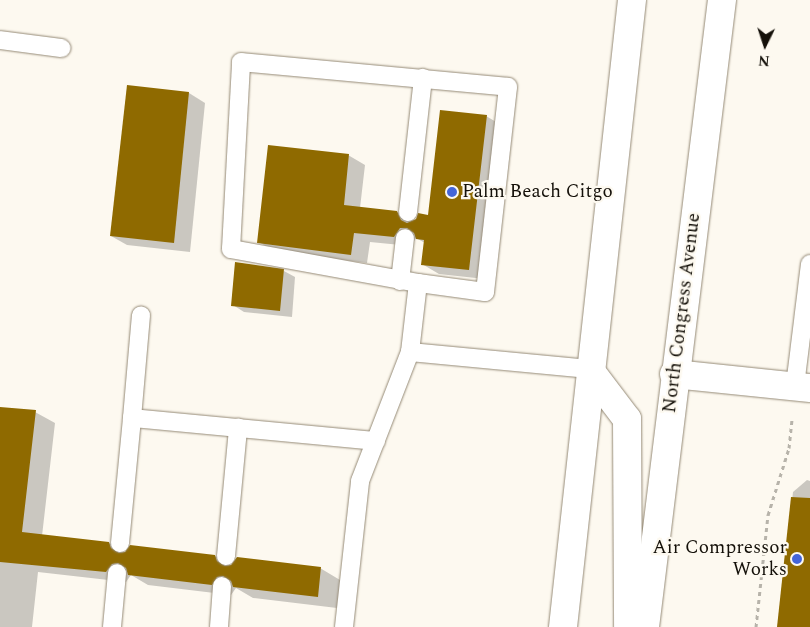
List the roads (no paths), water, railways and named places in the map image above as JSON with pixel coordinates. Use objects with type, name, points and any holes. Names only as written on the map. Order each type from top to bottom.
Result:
[{"type":"street","points":[[563,627],[589,369],[632,0]]},
{"type":"street","name":"North Congress Avenue","points":[[645,627],[674,374],[722,0]]},
{"type":"street","points":[[589,369],[627,419],[628,627]]},
{"type":"street","points":[[674,374],[803,387]]},
{"type":"lane","points":[[0,40],[61,48]]},
{"type":"lane","points":[[241,62],[423,78],[508,87],[485,292],[400,281],[231,249],[241,62]]},
{"type":"lane","points":[[408,212],[423,78]]},
{"type":"lane","points":[[400,281],[406,238]]},
{"type":"lane","points":[[803,387],[810,264]]},
{"type":"lane","points":[[344,627],[360,481],[410,352],[418,283]]},
{"type":"lane","points":[[120,543],[141,315]]},
{"type":"lane","points":[[410,352],[589,369]]},
{"type":"lane","points":[[132,418],[376,441]]},
{"type":"lane","points":[[226,556],[238,428]]},
{"type":"lane","points":[[112,627],[117,573]]},
{"type":"lane","points":[[219,627],[222,586]]},
{"type":"place","name":"Palm Beach Citgo","points":[[452,192]]},
{"type":"place","name":"Air Compressor Works","points":[[797,559]]}]
